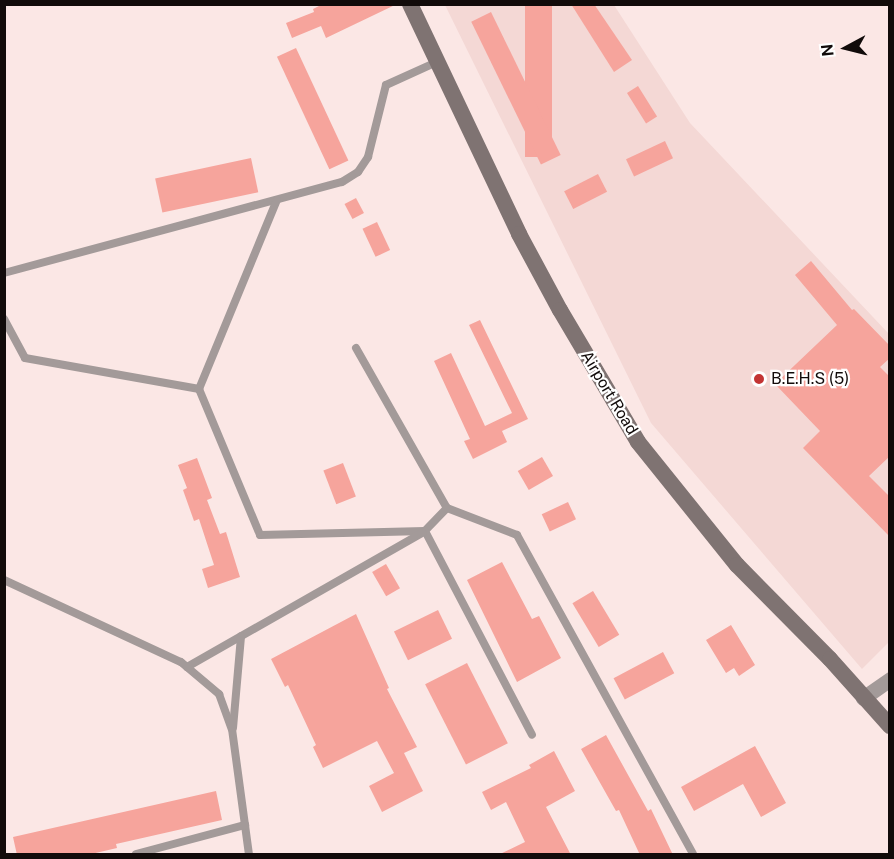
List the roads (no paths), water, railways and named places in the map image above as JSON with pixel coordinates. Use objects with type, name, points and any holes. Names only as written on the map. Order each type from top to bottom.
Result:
[{"type":"main road","name":"Airport Road","points":[[410,4],[519,234],[560,310],[638,442],[737,565],[831,659],[890,726]]},
{"type":"street","points":[[863,698],[890,679]]},
{"type":"lane","points":[[4,273],[342,182],[358,172],[368,157],[386,85],[437,62]]},
{"type":"lane","points":[[277,200],[199,389],[260,535],[424,531]]},
{"type":"lane","points":[[4,319],[25,358],[199,389]]},
{"type":"lane","points":[[357,348],[447,508],[517,535],[693,855]]},
{"type":"lane","points":[[187,667],[424,531],[447,508]]},
{"type":"lane","points":[[424,531],[532,735]]},
{"type":"lane","points":[[4,580],[187,667],[219,694],[232,729],[249,855]]},
{"type":"lane","points":[[232,729],[241,636]]},
{"type":"lane","points":[[136,855],[245,825]]},
{"type":"place","name":"B.E.H.S (5)","points":[[759,379]]}]
